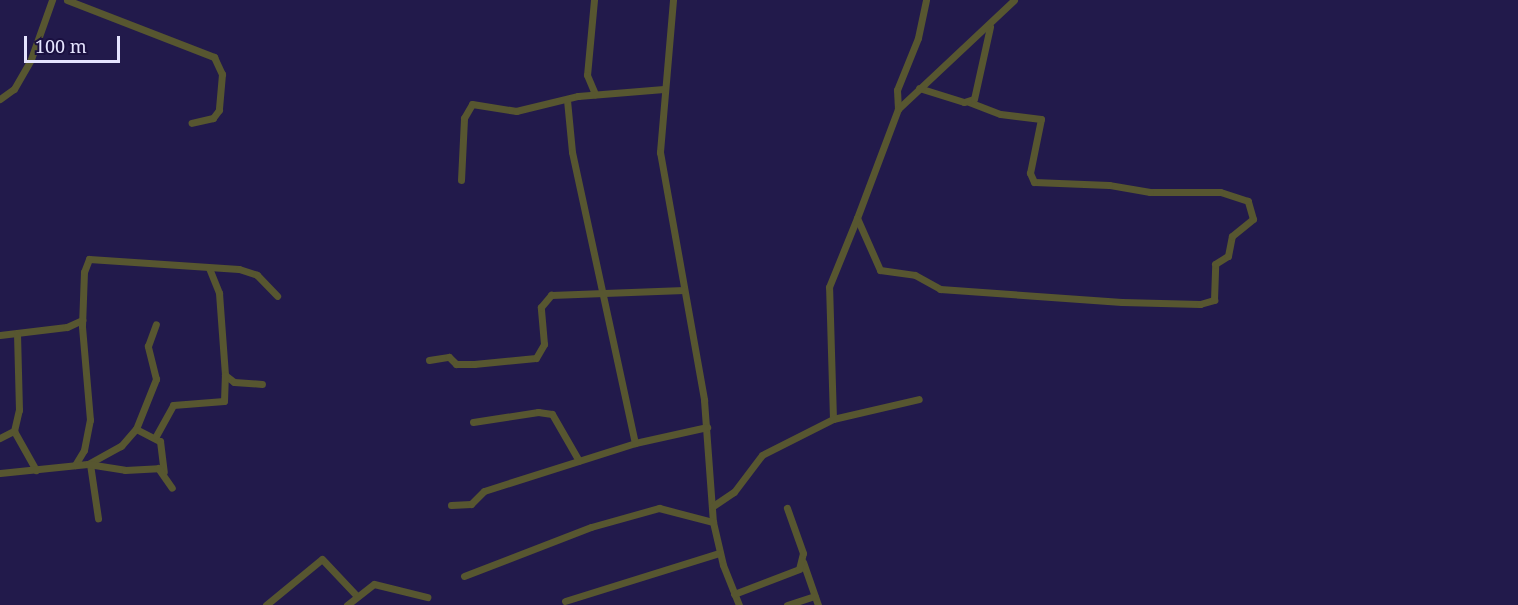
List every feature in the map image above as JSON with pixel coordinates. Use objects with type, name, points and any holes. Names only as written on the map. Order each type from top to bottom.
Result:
[{"type":"street","points":[[67,0],[214,57],[222,74],[219,110],[213,118],[192,123]]},
{"type":"street","points":[[594,0],[587,75],[595,94]]},
{"type":"street","points":[[673,0],[660,152],[707,427],[713,522],[719,553],[739,605]]},
{"type":"street","points":[[833,419],[829,287],[898,109],[897,90],[918,38],[927,0]]},
{"type":"street","points":[[898,109],[990,27],[1014,0]]},
{"type":"street","points":[[0,99],[14,89],[31,59],[53,1]]},
{"type":"street","points":[[968,102],[977,92],[990,27]]},
{"type":"street","points":[[857,218],[884,273],[915,275],[940,289],[1122,302],[1200,304],[1215,300],[1215,264],[1228,256],[1232,236],[1252,219],[1248,201],[1221,192],[1150,192],[1109,185],[1034,182],[1030,173],[1041,119],[1000,114],[919,88]]},
{"type":"street","points":[[460,180],[464,118],[472,104],[516,111],[595,94],[664,89]]},
{"type":"street","points":[[567,100],[572,152],[635,443]]},
{"type":"street","points":[[75,465],[84,450],[90,420],[82,320],[84,272],[89,259],[225,268],[257,275],[278,296]]},
{"type":"street","points":[[172,488],[164,472],[156,436],[173,405],[224,401],[225,375],[216,280],[209,268]]},
{"type":"street","points":[[216,280],[225,268]]},
{"type":"street","points":[[429,360],[449,357],[456,364],[474,364],[536,358],[542,352],[541,308],[547,297],[684,290]]},
{"type":"street","points":[[0,334],[68,327],[82,320]]},
{"type":"street","points":[[89,464],[121,446],[136,429],[156,379],[148,346],[156,324]]},
{"type":"street","points":[[17,334],[19,410],[14,431],[36,470]]},
{"type":"street","points":[[225,375],[234,382],[262,384]]},
{"type":"street","points":[[713,506],[734,492],[762,455],[833,419],[919,399]]},
{"type":"street","points":[[473,422],[538,412],[552,414],[579,462]]},
{"type":"street","points":[[451,505],[471,504],[484,491],[635,443],[707,427]]},
{"type":"street","points":[[136,429],[156,436]]},
{"type":"street","points":[[0,438],[14,431]]},
{"type":"street","points":[[89,464],[98,518]]},
{"type":"street","points":[[0,473],[89,464],[164,472]]},
{"type":"street","points":[[464,576],[591,528],[660,508],[713,522]]},
{"type":"street","points":[[787,508],[818,605]]},
{"type":"street","points":[[565,602],[719,553]]},
{"type":"street","points":[[266,605],[322,559],[357,596],[361,605]]},
{"type":"street","points":[[734,594],[792,574],[803,562]]},
{"type":"street","points":[[347,605],[357,596],[380,584],[427,597]]},
{"type":"street","points":[[787,605],[815,596]]}]
